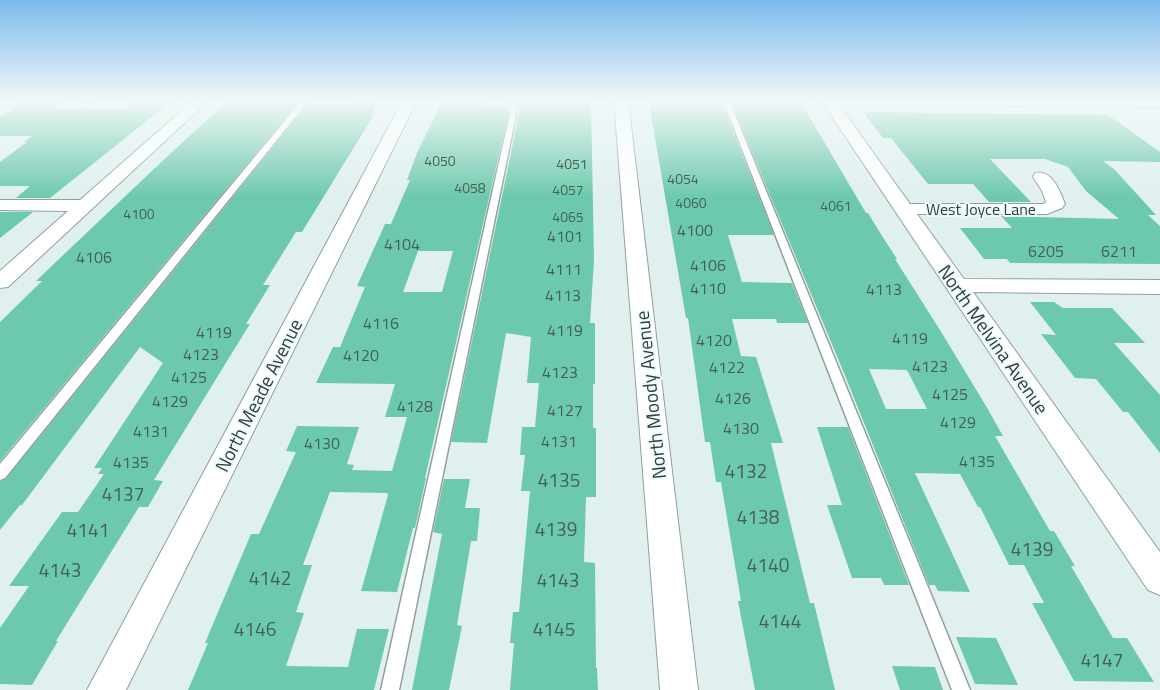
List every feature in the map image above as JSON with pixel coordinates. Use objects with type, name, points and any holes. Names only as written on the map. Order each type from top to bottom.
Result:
[{"type":"street","points":[[0,282],[167,132]]},
{"type":"street","name":"North Meade Avenue","points":[[106,690],[393,132]]},
{"type":"street","name":"North Moody Avenue","points":[[624,132],[679,690]]},
{"type":"street","name":"North Melvina Avenue","points":[[850,132],[1160,578]]},
{"type":"street","name":"West Joyce Lane","points":[[904,209],[1047,209],[1056,204],[1055,199],[1041,177]]},
{"type":"street","points":[[0,205],[86,206]]},
{"type":"street","points":[[956,285],[1160,287]]},
{"type":"lane","points":[[0,474],[280,132]]},
{"type":"lane","points":[[390,690],[509,132]]},
{"type":"lane","points":[[739,132],[962,690]]},
{"type":"building","points":[[0,132],[133,132],[50,198],[16,198],[30,186],[0,186],[0,162],[33,136],[0,136]]},
{"type":"building","points":[[194,132],[273,132],[0,461],[0,322],[42,281],[36,281]]},
{"type":"building","points":[[285,132],[363,132],[302,232],[296,232],[263,285],[270,285],[246,324],[250,324],[154,480],[163,481],[148,507],[139,507],[56,641],[58,641],[32,685],[0,684],[0,628],[29,586],[9,586],[62,512],[78,512],[104,474],[98,474],[102,468],[94,468],[163,363],[140,347],[22,505],[20,505],[0,530],[0,482],[6,479]]},
{"type":"building","points":[[427,132],[504,132],[415,528],[413,528],[397,592],[361,591],[387,493],[330,492],[303,565],[312,565],[296,612],[304,613],[286,666],[348,667],[357,629],[389,629],[374,690],[188,690],[208,643],[205,643],[251,534],[259,534],[296,452],[286,451],[297,426],[359,427],[347,464],[354,465],[352,470],[392,471],[407,417],[385,417],[395,384],[316,383],[333,347],[340,347],[365,287],[357,286],[385,224],[391,224],[410,180],[407,180]],"holes":[[[418,251],[453,251],[442,292],[403,292]]]},
{"type":"building","points":[[515,132],[592,132],[594,260],[590,323],[595,323],[593,428],[596,428],[596,497],[586,497],[584,562],[595,563],[598,690],[510,690],[514,643],[510,643],[513,612],[519,612],[530,491],[521,491],[525,455],[520,455],[522,427],[535,427],[539,383],[527,383],[531,337],[506,333],[487,443],[451,442]]},
{"type":"building","points":[[654,132],[733,132],[774,235],[728,235],[742,282],[792,283],[808,323],[777,323],[776,319],[732,319],[741,356],[756,357],[783,443],[771,443],[810,603],[814,603],[835,690],[755,690],[738,601],[741,601],[721,482],[716,482],[710,442],[705,442],[688,318],[686,318]]},
{"type":"building","points":[[744,132],[818,132],[866,213],[868,213],[897,259],[895,259],[986,406],[1003,436],[995,436],[1050,531],[1054,531],[1075,566],[1071,566],[1113,638],[1127,638],[1154,682],[1074,681],[1032,603],[1044,603],[1024,565],[1009,565],[980,507],[978,507],[960,474],[915,473],[970,592],[938,591],[935,585],[929,585]],"holes":[[[869,369],[907,370],[927,409],[886,409]]]},
{"type":"building","points":[[879,132],[1132,132],[1160,152],[1160,162],[1103,161],[1115,170],[1156,215],[1148,215],[1160,226],[1160,264],[1010,263],[1007,259],[984,259],[960,228],[1012,228],[1001,216],[1119,219],[1086,191],[1068,167],[1045,159],[990,159],[1031,202],[989,202],[973,184],[928,184],[891,138],[883,138]]},
{"type":"building","points":[[0,212],[33,212],[0,238]]},
{"type":"building","points":[[1030,302],[1054,302],[1063,308],[1112,308],[1145,343],[1114,343],[1160,395],[1160,453],[1128,412],[1123,412],[1096,379],[1075,378],[1041,334],[1056,335]]},
{"type":"building","points":[[817,427],[848,427],[909,585],[884,585],[881,578],[852,578],[827,505],[842,505]]},
{"type":"building","points":[[444,479],[470,479],[465,508],[480,508],[477,541],[471,541],[457,625],[462,626],[449,690],[412,690],[442,534],[433,532]]},
{"type":"building","points":[[956,637],[996,638],[1018,685],[975,684]]},
{"type":"building","points":[[892,666],[935,667],[943,690],[900,690]]}]
